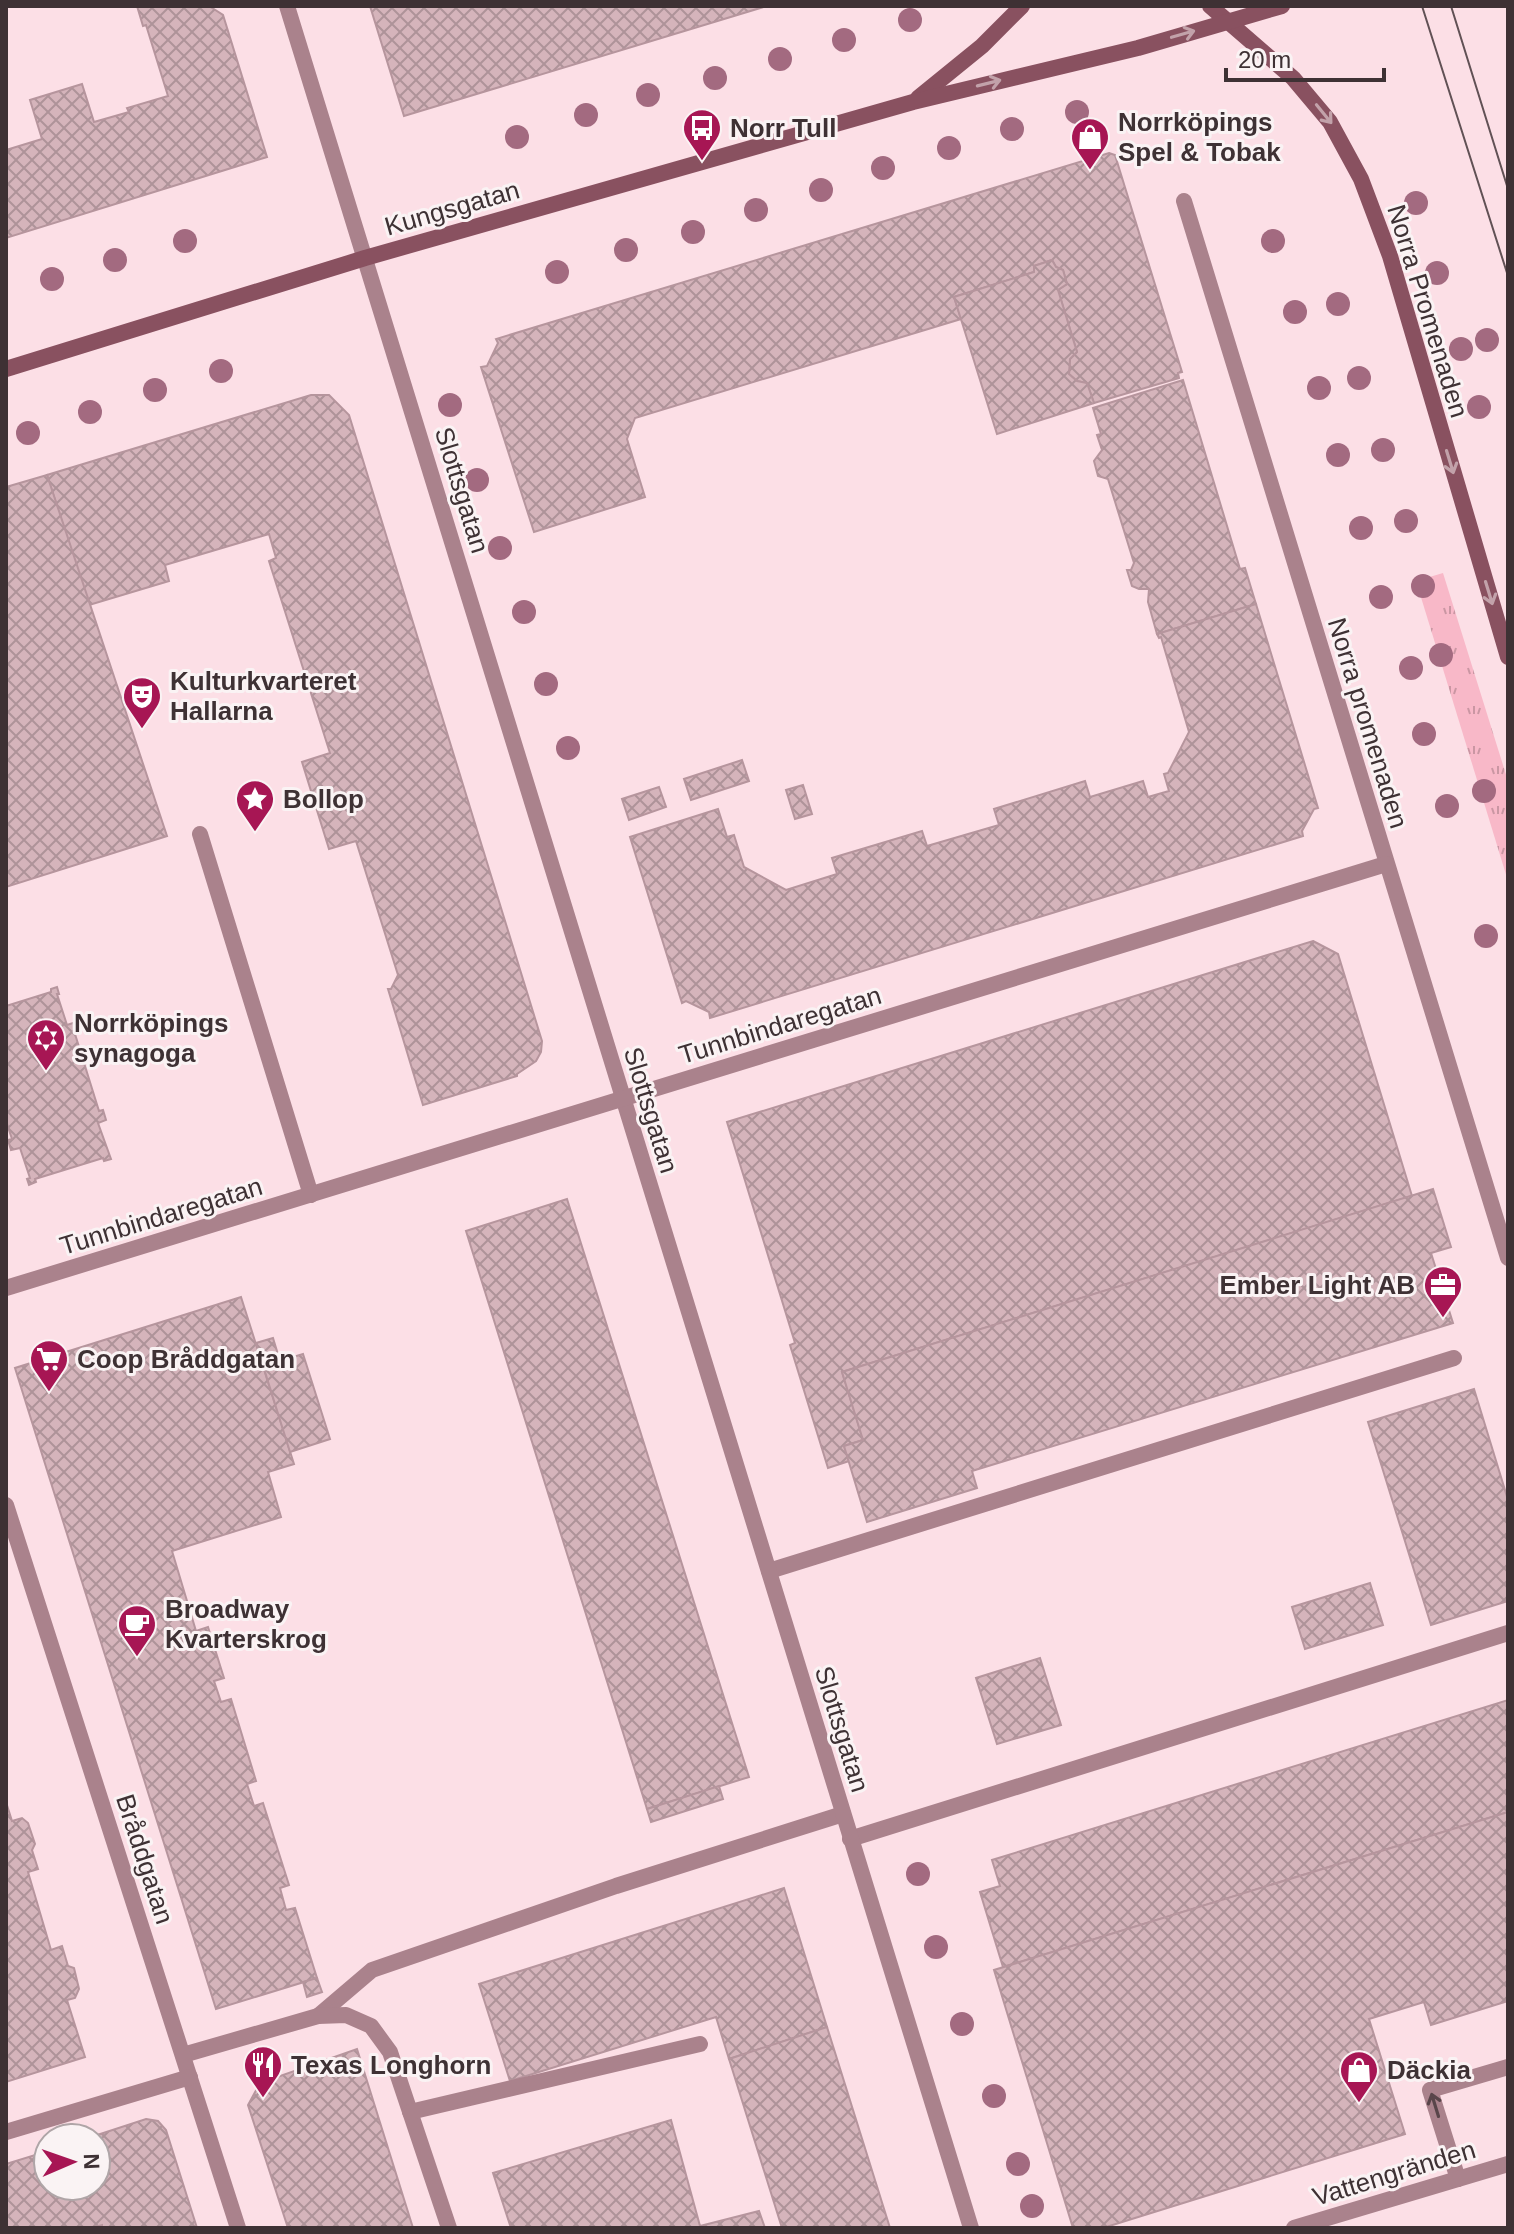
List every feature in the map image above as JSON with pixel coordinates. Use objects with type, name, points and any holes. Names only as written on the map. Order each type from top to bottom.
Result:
[{"type":"main road","name":"Kungsgatan","points":[[913,102],[982,46],[1022,6]]},
{"type":"main road","name":"Norra Promenaden","points":[[1210,6],[1293,78],[1330,122],[1361,179],[1390,256],[1508,657]]},
{"type":"main road","name":"Kungsgatan","points":[[6,369],[365,258],[913,102],[1138,48],[1282,6]]},
{"type":"street","name":"Slottsgatan","points":[[287,6],[971,2228]]},
{"type":"street","name":"Norra promenaden","points":[[1184,201],[1508,1258]]},
{"type":"street","points":[[200,834],[311,1195]]},
{"type":"street","name":"Tunnbindaregatan","points":[[6,1288],[1386,864]]},
{"type":"street","points":[[769,1571],[1454,1358]]},
{"type":"street","name":"Bråddgatan","points":[[6,1505],[238,2228]]},
{"type":"street","points":[[850,1839],[1508,1633]]},
{"type":"street","points":[[318,2016],[372,1970],[616,1886],[843,1814]]},
{"type":"street","points":[[183,2055],[318,2016],[346,2015],[371,2026],[390,2052],[449,2228]]},
{"type":"street","points":[[410,2112],[700,2044]]},
{"type":"street","points":[[1458,2179],[1430,2090],[1508,2067]]},
{"type":"street","points":[[6,2132],[190,2077]]},
{"type":"street","name":"Vattengränden","points":[[1294,2228],[1508,2164]]},
{"type":"green space","points":[[1443,573],[1508,781],[1508,881],[1416,581]]},
{"type":"building","points":[[137,6],[209,6],[223,15],[267,157],[6,238],[6,150],[42,139],[30,100],[82,84],[94,122],[168,96]]},
{"type":"building","points":[[370,6],[767,6],[404,116]]},
{"type":"building","points":[[1109,153],[1115,155],[1182,372],[1178,373],[1179,378],[1094,403],[1087,383],[1077,381],[1069,374],[1070,359],[1077,352],[1058,290],[1067,284],[1063,270],[1056,267],[1052,260],[1034,266],[1034,272],[954,297],[961,319],[635,418],[627,439],[645,497],[534,532],[481,367],[487,366],[498,343],[496,339]]},
{"type":"building","points":[[1052,260],[1056,267],[1063,270],[1067,284],[1058,290],[1077,352],[1070,359],[1069,374],[1077,381],[1087,383],[1094,403],[997,434],[954,297],[1034,272],[1034,266]]},
{"type":"building","points":[[1183,380],[1240,569],[1245,568],[1256,604],[1157,634],[1148,602],[1149,589],[1132,586],[1127,570],[1131,570],[1134,563],[1108,479],[1098,476],[1094,461],[1102,450],[1097,435],[1101,434],[1093,408]]},
{"type":"building","points":[[311,395],[329,395],[349,415],[542,1041],[536,1061],[517,1076],[423,1105],[388,989],[391,989],[398,975],[356,841],[329,849],[302,762],[330,753],[269,561],[276,558],[269,534],[165,565],[169,581],[89,605],[47,475]]},
{"type":"building","points":[[47,475],[167,836],[6,887],[6,487]]},
{"type":"building","points":[[1256,604],[1318,808],[1314,809],[1302,831],[1303,836],[710,1018],[709,1012],[686,1001],[682,1003],[630,837],[718,809],[727,837],[734,835],[744,867],[786,890],[837,874],[832,858],[922,831],[927,846],[999,825],[994,809],[1085,781],[1090,797],[1143,781],[1148,797],[1169,791],[1164,774],[1168,773],[1189,732],[1161,637],[1157,634]]},
{"type":"building","points":[[742,760],[749,781],[691,800],[684,779]]},
{"type":"building","points":[[803,785],[812,814],[795,819],[786,790]]},
{"type":"building","points":[[659,787],[666,807],[629,820],[622,799]]},
{"type":"building","points":[[1313,941],[1338,954],[1412,1196],[842,1372],[863,1440],[844,1446],[849,1461],[828,1468],[790,1345],[795,1343],[727,1122]]},
{"type":"building","name":"Norrköpings synagoga","points":[[57,987],[67,1025],[76,1022],[79,1033],[75,1034],[99,1111],[103,1110],[106,1120],[98,1123],[111,1159],[104,1161],[103,1158],[35,1179],[36,1182],[29,1185],[27,1179],[30,1178],[20,1148],[11,1150],[8,1140],[12,1139],[6,1121],[6,1006],[51,992]]},
{"type":"building","points":[[1433,1189],[1451,1247],[1431,1253],[1453,1323],[972,1471],[977,1488],[867,1522],[844,1446],[863,1440],[842,1372]]},
{"type":"building","points":[[567,1199],[749,1777],[647,1809],[466,1231]]},
{"type":"building","points":[[241,1297],[294,1464],[268,1472],[281,1517],[172,1551],[196,1631],[208,1627],[224,1678],[214,1681],[221,1702],[231,1699],[256,1781],[247,1784],[254,1806],[263,1803],[289,1885],[280,1888],[286,1910],[295,1908],[317,1978],[216,2009],[15,1368]]},
{"type":"building","points":[[273,1338],[280,1361],[303,1354],[330,1439],[290,1452],[256,1343]]},
{"type":"building","points":[[1474,1389],[1508,1500],[1508,1601],[1431,1625],[1368,1422]]},
{"type":"building","points":[[1370,1583],[1383,1625],[1305,1649],[1292,1607]]},
{"type":"building","points":[[1040,1658],[1061,1725],[997,1744],[976,1678]]},
{"type":"building","points":[[1508,1700],[1508,1812],[1003,1967],[980,1892],[1000,1886],[992,1860]]},
{"type":"building","points":[[719,1786],[723,1799],[651,1822],[647,1809]]},
{"type":"building","points":[[6,1802],[12,1821],[22,1818],[28,1823],[35,1844],[32,1850],[38,1869],[28,1872],[51,1950],[62,1946],[68,1966],[74,1968],[79,1989],[75,1998],[67,2000],[85,2057],[6,2082]]},
{"type":"building","points":[[1508,1812],[1508,2001],[1431,2025],[1424,2002],[1369,2019],[1405,2134],[1103,2228],[1073,2228],[994,1970]]},
{"type":"building","points":[[784,1888],[827,2027],[729,2059],[716,2017],[510,2081],[479,1984]]},
{"type":"building","points":[[317,1978],[322,1992],[307,1997],[303,1982]]},
{"type":"building","points":[[827,2027],[890,2228],[782,2228],[729,2059]]},
{"type":"building","points":[[357,2049],[413,2228],[288,2228],[248,2105],[260,2083]]},
{"type":"building","points":[[146,2119],[158,2121],[166,2130],[197,2228],[102,2228],[102,2225],[92,2228],[6,2228],[6,2164],[32,2156],[32,2202],[112,2202],[112,2130]]},
{"type":"building","points":[[671,2120],[700,2226],[759,2211],[765,2228],[511,2228],[493,2173]]},
{"type":"tram line","points":[[1422,6],[1508,276]]},
{"type":"tram line","points":[[1451,6],[1508,189]]},
{"type":"place","name":"Norr Tull","points":[[702,162]]},
{"type":"place","name":"Norrköpings Spel & Tobak","points":[[1090,171]]},
{"type":"place","name":"Kulturkvarteret Hallarna","points":[[142,730]]},
{"type":"place","name":"Bollop","points":[[255,833]]},
{"type":"place","name":"Norrköpings synagoga","points":[[46,1072]]},
{"type":"place","name":"Ember Light AB","points":[[1443,1319]]},
{"type":"place","name":"Coop Bråddgatan","points":[[49,1393]]},
{"type":"place","name":"Broadway Kvarterskrog","points":[[137,1658]]},
{"type":"place","name":"Texas Longhorn","points":[[263,2099]]},
{"type":"place","name":"Däckia","points":[[1359,2104]]}]
